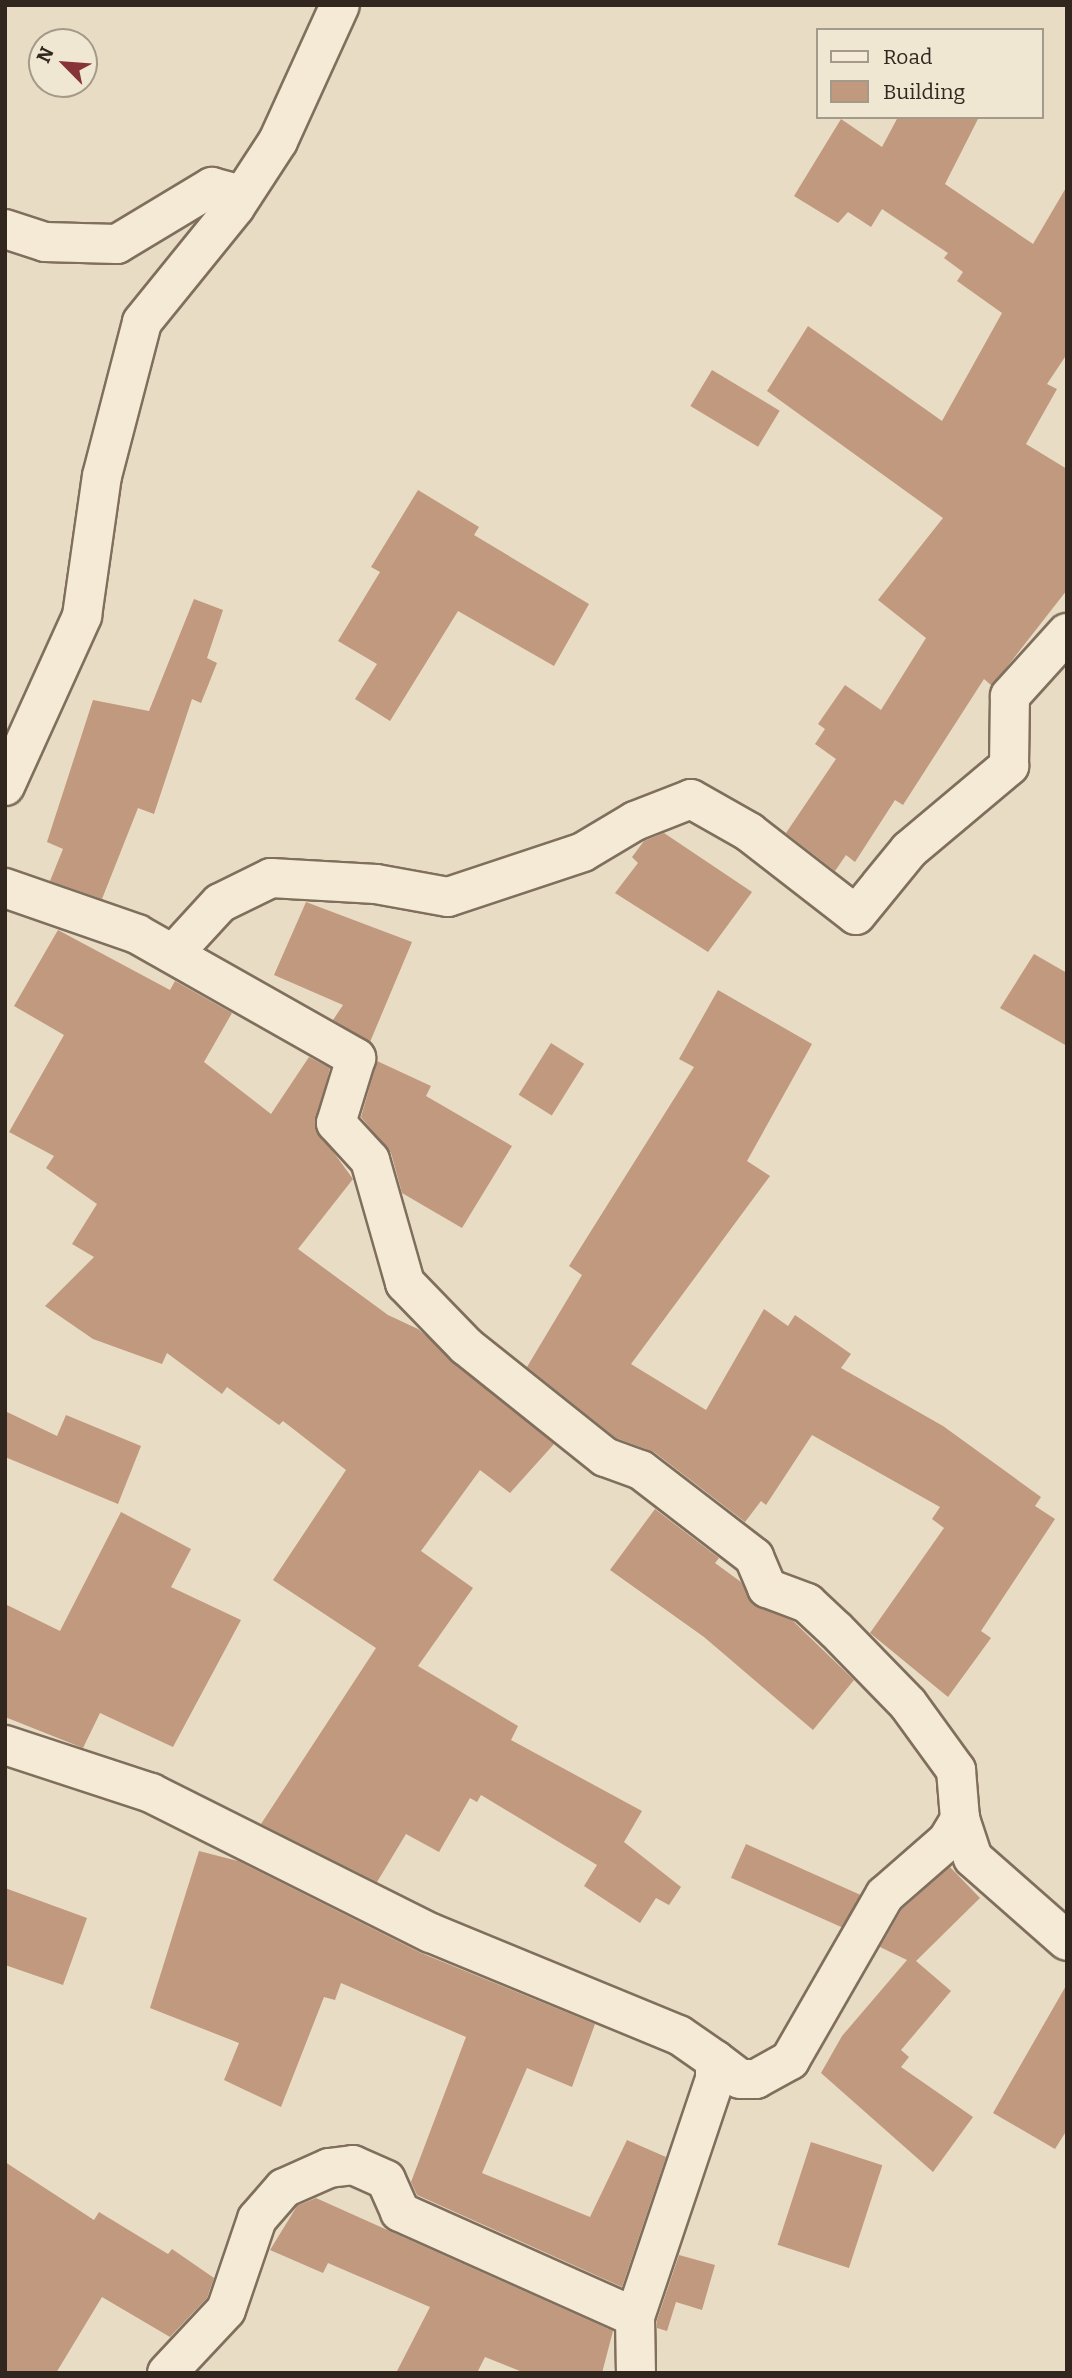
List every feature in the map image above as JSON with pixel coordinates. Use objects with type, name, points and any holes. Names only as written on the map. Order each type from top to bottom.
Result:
[{"type":"street","points":[[5,786],[82,616],[102,476],[142,322],[242,195],[278,141],[340,5]]},
{"type":"street","points":[[5,229],[45,242],[117,244],[212,187],[242,195]]},
{"type":"street","points":[[174,954],[220,903],[271,878],[376,884],[448,897],[583,852],[635,821],[691,799],[749,832],[856,915],[909,850],[1009,766],[1010,696],[1067,633]]},
{"type":"street","points":[[5,888],[174,954],[356,1058],[336,1123],[370,1160],[405,1283],[466,1346],[605,1457],[641,1470],[754,1557],[767,1588],[807,1603],[836,1630],[908,1704],[956,1770],[960,1819],[973,1858],[1067,1941]]},
{"type":"street","points":[[5,1745],[151,1793],[432,1933],[679,2035],[740,2079],[756,2079],[790,2060],[885,1895],[947,1841],[960,1819]]},
{"type":"street","points":[[636,2373],[635,2317],[715,2079],[715,2060]]},
{"type":"street","points":[[167,2373],[226,2311],[257,2219],[284,2188],[329,2168],[353,2165],[386,2180],[400,2212],[635,2317]]},
{"type":"building","points":[[841,119],[882,147],[897,119],[978,119],[945,184],[1033,244],[1067,186],[1067,354],[1047,384],[1057,389],[1026,444],[1067,469],[1067,590],[992,686],[984,679],[903,805],[895,800],[855,862],[846,855],[835,871],[786,833],[836,759],[815,744],[825,729],[818,724],[845,685],[881,710],[926,638],[878,600],[943,518],[767,391],[808,326],[942,421],[1002,313],[957,281],[963,272],[944,258],[948,253],[882,209],[871,227],[848,212],[838,223],[794,196]]},
{"type":"building","points":[[712,370],[780,411],[758,447],[690,406]]},
{"type":"building","points":[[418,490],[479,527],[474,535],[589,604],[554,666],[458,611],[390,721],[355,699],[377,664],[338,641],[380,572],[371,567]]},
{"type":"building","points":[[194,599],[223,610],[207,658],[217,663],[201,703],[192,699],[154,814],[138,808],[102,899],[50,881],[63,849],[47,842],[93,700],[149,711]]},
{"type":"building","points":[[664,833],[752,892],[708,952],[615,893],[638,863],[632,857],[644,841]]},
{"type":"building","points":[[306,902],[412,942],[370,1042],[333,1020],[343,1005],[274,975]]},
{"type":"building","points":[[58,930],[170,990],[175,981],[232,1013],[204,1062],[271,1114],[309,1057],[330,1068],[315,1127],[353,1179],[298,1249],[388,1315],[418,1329],[554,1444],[510,1493],[480,1470],[421,1551],[473,1588],[418,1666],[518,1726],[511,1740],[642,1811],[624,1842],[681,1887],[669,1905],[656,1898],[640,1923],[584,1886],[597,1865],[481,1795],[477,1802],[470,1798],[439,1852],[406,1834],[377,1882],[261,1824],[376,1648],[273,1580],[346,1470],[283,1421],[279,1425],[227,1387],[222,1394],[167,1353],[162,1364],[93,1339],[45,1306],[94,1257],[72,1244],[97,1204],[46,1168],[54,1156],[9,1132],[64,1035],[14,1006]]},
{"type":"building","points":[[1034,954],[1067,973],[1067,1046],[1000,1008]]},
{"type":"building","points":[[718,990],[812,1044],[747,1161],[770,1176],[631,1364],[706,1410],[764,1309],[788,1326],[795,1315],[851,1354],[841,1368],[943,1426],[1041,1497],[1035,1506],[1055,1519],[981,1631],[991,1638],[948,1697],[870,1633],[944,1528],[932,1519],[940,1507],[812,1435],[766,1505],[761,1501],[745,1522],[654,1452],[616,1438],[527,1367],[582,1275],[569,1266],[694,1067],[679,1059]]},
{"type":"building","points":[[551,1043],[584,1064],[552,1115],[519,1095]]},
{"type":"building","points":[[377,1061],[431,1086],[426,1096],[512,1146],[462,1228],[402,1193],[391,1153],[361,1117]]},
{"type":"building","points":[[5,1411],[57,1436],[66,1415],[141,1446],[118,1504],[5,1457]]},
{"type":"building","points":[[655,1509],[719,1558],[715,1563],[741,1582],[752,1604],[793,1621],[854,1680],[813,1730],[704,1637],[610,1570]]},
{"type":"building","points":[[121,1512],[191,1549],[171,1587],[241,1620],[173,1747],[100,1713],[83,1748],[5,1717],[5,1604],[60,1631]]},
{"type":"building","points":[[746,1844],[860,1895],[845,1929],[731,1878]]},
{"type":"building","points":[[199,1851],[238,1861],[421,1953],[595,2024],[572,2087],[527,2068],[482,2173],[590,2217],[627,2140],[666,2157],[622,2287],[417,2195],[411,2182],[466,2037],[341,1983],[335,2000],[324,1997],[281,2107],[224,2080],[239,2043],[150,2008]]},
{"type":"building","points":[[950,1867],[980,1898],[916,1961],[951,1991],[901,2050],[909,2057],[901,2067],[973,2117],[933,2172],[821,2073],[842,2036],[907,1960],[880,1947],[902,1909]]},
{"type":"building","points":[[5,1888],[87,1918],[63,1985],[5,1965]]},
{"type":"building","points":[[1067,1984],[1067,2130],[1055,2149],[993,2113]]},
{"type":"building","points":[[811,2142],[882,2165],[849,2268],[778,2245]]},
{"type":"building","points":[[5,2162],[94,2220],[99,2212],[168,2254],[172,2249],[214,2278],[207,2298],[170,2337],[102,2297],[56,2373],[5,2373]]},
{"type":"building","points":[[316,2198],[613,2331],[602,2373],[525,2373],[485,2357],[477,2373],[396,2373],[430,2307],[328,2263],[323,2273],[270,2250],[297,2206]]},
{"type":"building","points":[[679,2255],[715,2265],[702,2310],[676,2302],[667,2331],[657,2328],[657,2320]]}]
